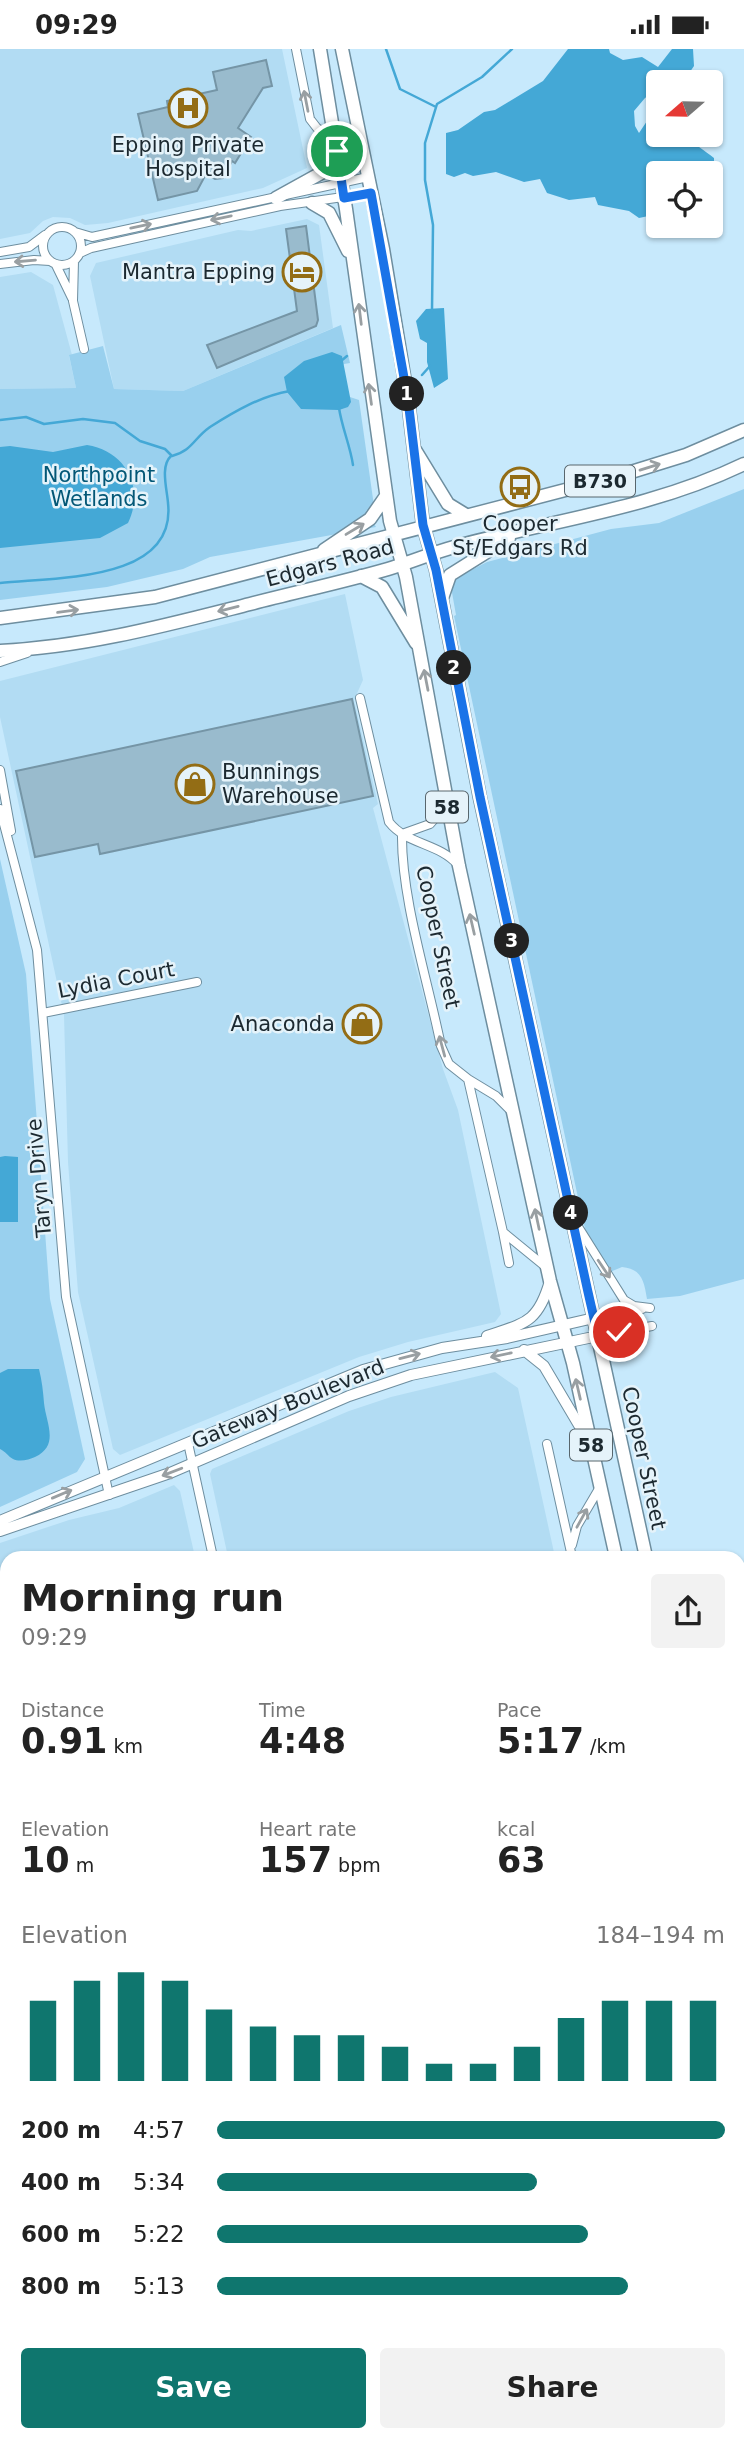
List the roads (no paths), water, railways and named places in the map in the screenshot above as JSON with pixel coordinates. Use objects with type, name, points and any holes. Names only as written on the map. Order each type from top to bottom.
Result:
[{"type":"main road","name":"Cooper Street","points":[[320,49],[337,146],[386,496],[420,649],[446,806],[549,1275],[592,1446],[614,1551]]},
{"type":"main road","name":"Cooper Street","points":[[342,49],[408,400],[423,525],[432,554],[480,797],[645,1551]]},
{"type":"main road","points":[[276,198],[325,170],[337,146]]},
{"type":"main road","points":[[312,202],[329,213],[354,264]]},
{"type":"main road","name":"Edgars Road","points":[[0,618],[155,597],[653,466],[744,431]]},
{"type":"main road","points":[[412,443],[447,504],[466,515]]},
{"type":"main road","name":"Edgars Road","points":[[0,651],[40,649],[114,638],[361,576],[524,529],[635,506],[744,464]]},
{"type":"main road","points":[[317,555],[370,519],[386,496]]},
{"type":"main road","points":[[441,599],[450,575],[524,529]]},
{"type":"main road","points":[[361,576],[382,587],[420,649]]},
{"type":"street","points":[[296,49],[310,119],[337,146]]},
{"type":"street","points":[[75,232],[92,237],[368,177]]},
{"type":"street","points":[[0,264],[34,260],[68,265],[80,253],[91,248],[199,223],[371,193]]},
{"type":"street","points":[[0,252],[29,247],[57,227],[70,228],[75,232],[81,242],[80,253]]},
{"type":"street","points":[[46,234],[42,246],[73,301]]},
{"type":"street","points":[[74,261],[73,301],[83,349]]},
{"type":"street","points":[[0,662],[40,649]]},
{"type":"street","name":"Cooper Street","points":[[360,698],[386,815],[394,828],[402,834],[440,850],[459,866]]},
{"type":"street","name":"Taryn Drive","points":[[0,770],[19,875]]},
{"type":"street","points":[[402,834],[430,824],[446,806]]},
{"type":"street","name":"Taryn Drive","points":[[0,809],[37,950],[66,1297],[109,1495]]},
{"type":"street","name":"Cooper Street","points":[[402,834],[402,857],[408,891],[442,1046],[449,1064],[496,1096],[514,1114]]},
{"type":"street","name":"Lydia Court","points":[[43,1013],[197,982]]},
{"type":"street","name":"Cooper Street","points":[[468,1079],[509,1262]]},
{"type":"street","points":[[571,1214],[585,1241],[624,1300],[634,1306],[650,1308],[594,1318]]},
{"type":"street","points":[[470,1342],[517,1326],[542,1307],[549,1275],[503,1232]]},
{"type":"street","name":"Gateway Boulevard","points":[[0,1521],[341,1379],[400,1358],[594,1318]]},
{"type":"street","points":[[598,1336],[652,1326]]},
{"type":"street","name":"Gateway Boulevard","points":[[0,1531],[194,1464],[349,1395],[411,1375],[598,1336]]},
{"type":"street","points":[[524,1350],[544,1366],[592,1446]]},
{"type":"street","points":[[341,1379],[349,1395]]},
{"type":"street","points":[[188,1443],[212,1551]]},
{"type":"street","points":[[547,1444],[571,1551]]},
{"type":"street","points":[[573,1551],[577,1526],[600,1487]]},
{"type":"waterway","points":[[386,49],[400,89],[436,107]]},
{"type":"waterway","points":[[432,311],[433,225],[425,180],[425,143],[437,104],[482,77],[512,49]]},
{"type":"waterway","points":[[341,361],[347,356]]},
{"type":"waterway","points":[[422,375],[430,366]]},
{"type":"waterway","points":[[0,420],[26,417],[44,424],[83,419],[115,423],[140,441],[165,449],[172,456],[184,451],[204,431],[239,410],[269,396],[290,391]]},
{"type":"waterway","points":[[339,408],[353,465]]},
{"type":"waterway","points":[[0,583],[107,571],[133,562],[153,548],[166,529],[168,503],[165,472],[171,456]]},
{"type":"place","name":"Epping Private Hospital","points":[[188,108]]},
{"type":"place","name":"Mantra Epping","points":[[302,272]]},
{"type":"place","name":"Cooper St/Edgars Rd","points":[[520,487]]},
{"type":"place","name":"Bunnings Warehouse","points":[[195,784]]},
{"type":"place","name":"Anaconda","points":[[362,1024]]},
{"type":"park label","name":"Northpoint Wetlands","points":[[99,487]]}]
